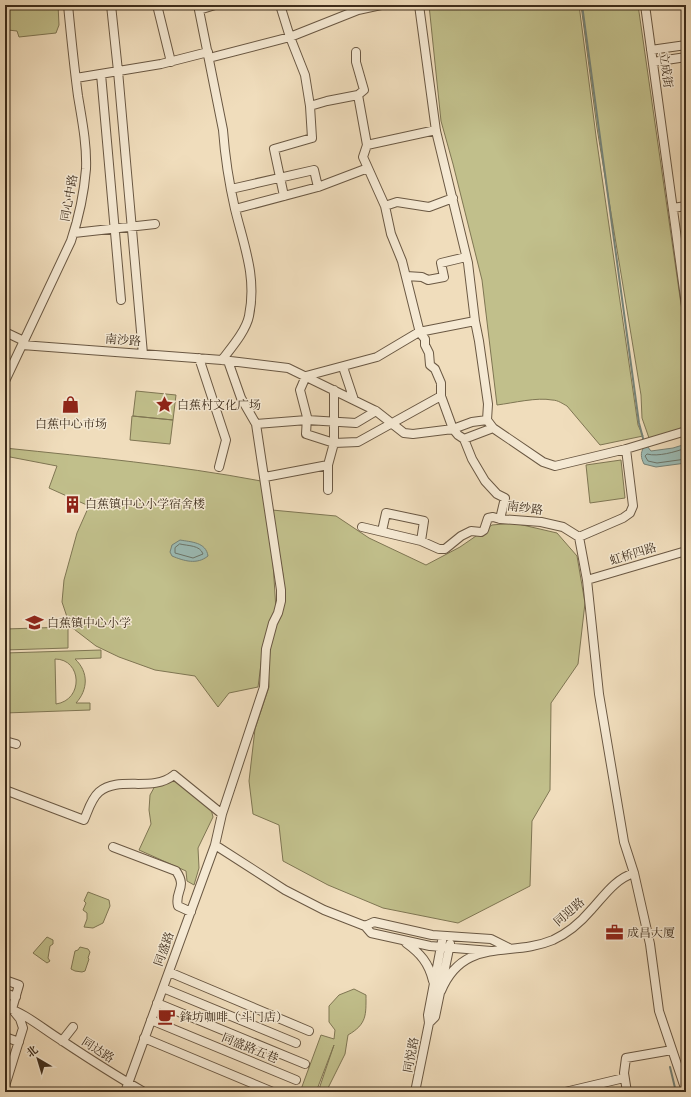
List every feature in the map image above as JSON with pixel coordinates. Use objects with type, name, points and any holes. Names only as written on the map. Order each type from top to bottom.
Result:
[{"type":"street","name":"同心中路","points":[[5,381],[74,232],[81,205],[86,168],[85,146],[68,5]]},
{"type":"street","points":[[111,5],[143,354]]},
{"type":"street","points":[[156,5],[171,62]]},
{"type":"street","points":[[215,5],[199,10],[223,130],[231,189],[251,270],[252,294],[249,318],[226,361],[241,398],[256,424],[307,420],[356,423],[376,411]]},
{"type":"street","points":[[280,5],[290,37],[305,75],[310,106],[312,138],[274,149],[284,196]]},
{"type":"street","points":[[76,78],[209,55],[290,37],[358,10],[381,5]]},
{"type":"street","points":[[419,5],[436,130],[466,257],[487,397],[487,420],[493,428],[543,462],[551,465],[559,465],[626,449],[686,431]]},
{"type":"street","name":"立成街","points":[[646,5],[686,305]]},
{"type":"street","points":[[651,50],[686,45]]},
{"type":"street","points":[[310,106],[358,95],[364,90],[356,62],[356,52]]},
{"type":"street","points":[[653,62],[686,57]]},
{"type":"street","points":[[101,74],[121,300]]},
{"type":"street","points":[[358,95],[367,145],[363,157],[385,206],[391,234],[400,254],[406,276],[419,332],[425,340],[425,345],[429,353],[430,365],[435,369],[441,383],[441,396],[453,429]]},
{"type":"street","points":[[367,145],[436,130]]},
{"type":"street","points":[[235,208],[318,187],[368,168]]},
{"type":"street","points":[[231,189],[314,170],[318,187]]},
{"type":"street","points":[[385,206],[397,202],[429,206],[453,198]]},
{"type":"street","points":[[673,208],[686,206]]},
{"type":"street","points":[[74,232],[155,224]]},
{"type":"street","points":[[406,276],[413,275],[428,280],[444,277],[441,263],[466,257]]},
{"type":"street","points":[[441,396],[358,442],[334,443],[306,434],[307,420],[300,390],[306,376],[377,357],[419,332],[475,321]]},
{"type":"street","points":[[5,332],[23,343]]},
{"type":"street","name":"南沙路","points":[[23,343],[199,358],[288,368],[376,411],[404,433],[413,434],[453,429],[472,422],[487,420]]},
{"type":"street","points":[[199,358],[226,440],[219,467]]},
{"type":"street","points":[[344,367],[354,400]]},
{"type":"street","points":[[328,490],[328,465],[334,443],[334,390]]},
{"type":"street","name":"同盛路","points":[[125,1092],[215,845],[222,814],[264,687],[266,649],[281,601],[281,590],[256,424]]},
{"type":"street","points":[[464,439],[493,428]]},
{"type":"street","name":"南纱路","points":[[453,429],[464,439],[472,459],[485,481],[497,494],[505,498],[500,519],[541,522],[563,527],[579,537]]},
{"type":"street","points":[[626,449],[633,506],[630,513],[623,518],[579,537],[587,580],[599,694],[624,842],[634,873],[650,944],[659,1011],[686,1091]]},
{"type":"street","points":[[265,477],[328,465]]},
{"type":"street","points":[[382,531],[386,513],[424,521],[421,541]]},
{"type":"street","points":[[362,527],[421,541],[439,549],[445,549],[461,536],[471,531],[481,532],[484,530],[488,518],[493,517],[500,519]]},
{"type":"street","name":"虹桥四路","points":[[587,580],[686,550]]},
{"type":"street","points":[[5,741],[16,744]]},
{"type":"street","points":[[5,790],[84,820],[99,792],[117,785],[157,784],[174,775],[222,814]]},
{"type":"street","points":[[215,845],[285,890],[324,910],[365,926],[370,933],[430,946],[491,951]]},
{"type":"street","points":[[113,847],[176,871],[180,877],[182,885],[177,901],[178,906],[191,912]]},
{"type":"street","name":"同迎路","points":[[491,951],[539,945],[566,933],[585,918],[617,881],[634,873]]},
{"type":"street","points":[[365,926],[374,922],[432,935],[491,939],[509,948]]},
{"type":"street","name":"同悦路","points":[[415,1092],[429,1023],[428,1016],[437,990],[447,937]]},
{"type":"street","points":[[398,939],[412,948],[424,959],[437,990]]},
{"type":"street","points":[[437,990],[459,964],[474,955],[491,951]]},
{"type":"street","points":[[168,972],[309,1031]]},
{"type":"street","points":[[5,980],[19,985],[16,997],[8,1008],[20,1019],[23,1028],[5,1086]]},
{"type":"street","points":[[162,988],[296,1042]]},
{"type":"street","points":[[5,993],[16,997]]},
{"type":"street","points":[[157,1003],[305,1064]]},
{"type":"street","name":"同达路","points":[[8,1008],[40,1026],[144,1092]]},
{"type":"street","name":"同盛路五巷","points":[[151,1020],[296,1080]]},
{"type":"street","points":[[62,1041],[73,1027]]},
{"type":"street","points":[[5,1037],[19,1042]]},
{"type":"street","points":[[144,1038],[274,1092]]},
{"type":"street","points":[[627,1092],[624,1078],[626,1058],[672,1050]]},
{"type":"street","points":[[569,1092],[587,1090],[604,1083],[624,1078]]},
{"type":"street","points":[[604,1083],[606,1092]]},
{"type":"shaded area","points":[[5,5],[58,5],[59,25],[56,33],[19,37],[17,31],[8,30]]},
{"type":"shaded area","points":[[429,5],[579,5],[596,136],[638,425],[643,436],[600,445],[567,406],[558,401],[539,399],[497,405],[482,280],[441,121]]},
{"type":"shaded area","points":[[581,5],[638,5],[686,339],[686,423],[680,430],[649,438],[642,418],[641,395],[597,128]]},
{"type":"shaded area","points":[[136,391],[176,395],[173,420],[133,416]]},
{"type":"shaded area","points":[[132,416],[173,420],[170,444],[130,440]]},
{"type":"shaded area","points":[[5,448],[165,466],[261,481],[272,547],[276,610],[264,641],[258,687],[229,693],[218,707],[195,676],[155,670],[119,657],[96,646],[70,626],[62,602],[64,580],[77,533],[89,506],[49,488],[57,466],[5,456]]},
{"type":"shaded area","points":[[621,460],[625,498],[590,503],[586,465]]},
{"type":"shaded area","points":[[272,510],[336,516],[369,538],[426,565],[460,547],[492,525],[514,523],[557,533],[577,556],[585,603],[578,664],[551,703],[550,790],[532,821],[530,886],[458,923],[383,908],[328,885],[283,861],[279,825],[253,814],[249,781],[255,729],[269,687],[268,657],[273,628],[280,618],[283,575]]},
{"type":"shaded area","points":[[68,627],[68,648],[5,650],[5,629]]},
{"type":"shaded area","points":[[101,650],[101,658],[75,659],[80,664],[85,675],[85,687],[76,703],[90,703],[90,710],[5,713],[5,653]],"holes":[[[55,659],[64,661],[70,665],[75,672],[75,688],[65,701],[56,704]]]},
{"type":"shaded area","points":[[170,781],[178,782],[211,809],[213,817],[198,848],[199,868],[194,885],[187,881],[186,871],[139,850],[151,824],[149,810],[150,795],[155,786]]},
{"type":"shaded area","points":[[88,892],[109,900],[110,906],[103,923],[93,928],[84,927],[87,919],[87,913],[83,910],[86,903],[84,901]]},
{"type":"shaded area","points":[[47,937],[53,940],[53,944],[50,946],[48,958],[50,961],[47,963],[33,953]]},
{"type":"shaded area","points":[[80,947],[88,949],[90,952],[85,971],[82,972],[71,969],[75,951]]},
{"type":"shaded area","points":[[354,989],[366,995],[364,1018],[359,1027],[348,1035],[345,1054],[326,1092],[318,1092],[334,1045],[316,1092],[300,1092],[321,1035],[334,1039],[335,1030],[329,1022],[329,1006],[339,995]]},
{"type":"water","points":[[686,444],[686,463],[656,467],[644,464],[643,462],[641,453],[644,447],[647,446],[651,451],[673,448]]},
{"type":"water","points":[[180,540],[201,545],[207,551],[208,556],[204,559],[186,561],[172,556],[170,552],[172,545]]},
{"type":"waterway","points":[[582,5],[639,423],[644,442]]},
{"type":"waterway","points":[[670,1067],[676,1092]]},
{"type":"place","name":"白蕉中心市场","points":[[71,405]]},
{"type":"place","name":"白蕉村文化广场","points":[[164,405]]},
{"type":"place","name":"白蕉镇中心小学宿舍楼","points":[[72,504]]},
{"type":"place","name":"白蕉镇中心小学","points":[[34,623]]},
{"type":"place","name":"成昌大厦","points":[[614,933]]},
{"type":"place","name":"鋒坊咖啡（斗门店）","points":[[167,1017]]}]
